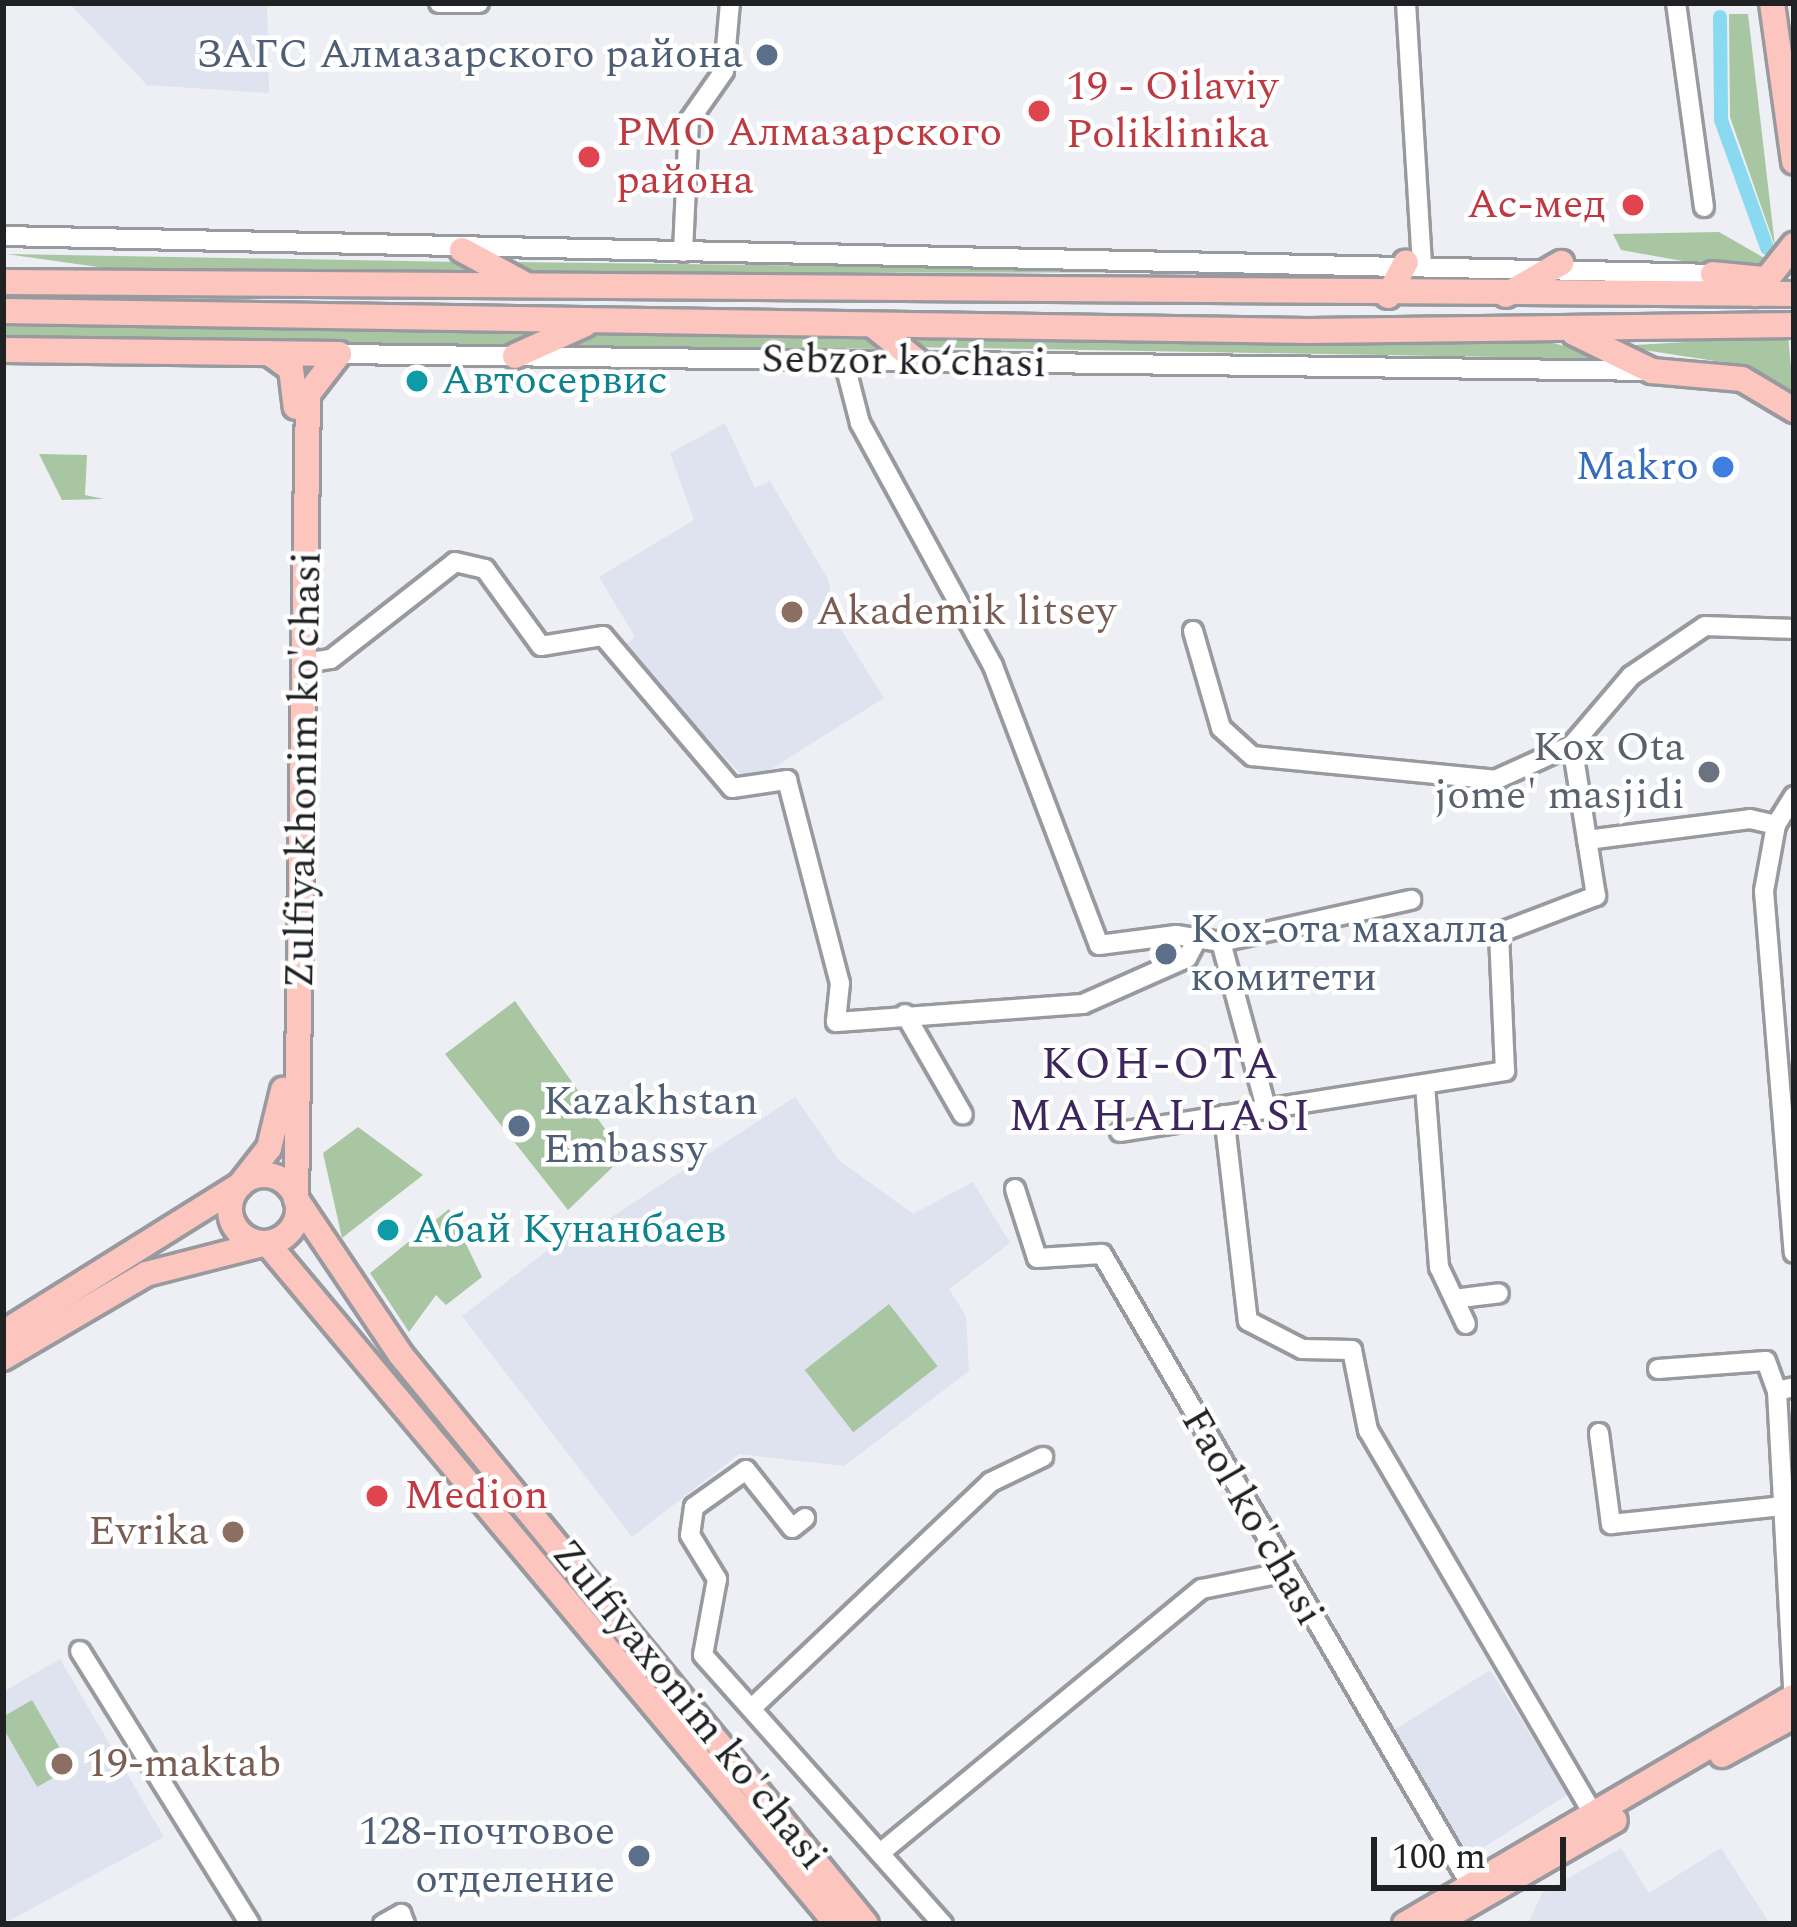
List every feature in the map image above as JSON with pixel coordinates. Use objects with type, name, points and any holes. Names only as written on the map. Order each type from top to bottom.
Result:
[{"type":"main road","points":[[1772,3],[1794,171]]},
{"type":"main road","points":[[1787,3],[1794,68]]},
{"type":"main road","points":[[1764,285],[1794,245]]},
{"type":"main road","points":[[462,250],[533,288]]},
{"type":"main road","points":[[1400,331],[1395,297],[1414,262]]},
{"type":"main road","points":[[3,263],[64,281]]},
{"type":"main road","points":[[1502,297],[1561,263]]},
{"type":"main road","points":[[1712,274],[1764,285],[1794,314]]},
{"type":"main road","name":"Sebzor ko‘chasi","points":[[3,282],[1395,297],[1764,285],[1794,294]]},
{"type":"main road","points":[[711,288],[712,322]]},
{"type":"main road","name":"Sebzor ko‘chasi","points":[[3,311],[1400,331],[1572,332],[1794,325]]},
{"type":"main road","points":[[515,356],[594,320]]},
{"type":"main road","points":[[874,326],[918,362]]},
{"type":"main road","points":[[1572,332],[1652,371]]},
{"type":"main road","name":"Sebzor ko‘chasi","points":[[5,349],[339,354]]},
{"type":"main road","name":"Zulfiyakhonim ko'chasi","points":[[240,1185],[279,1119],[288,1002],[296,393],[291,369],[269,353]]},
{"type":"main road","name":"Zulfiyakhonim ko'chasi","points":[[296,1198],[308,394],[339,354]]},
{"type":"main road","name":"Sebzor ko‘chasi","points":[[1652,371],[1728,374],[1794,410]]},
{"type":"main road","points":[[3,1333],[240,1185],[272,1176],[296,1198],[292,1228],[267,1243],[146,1274],[3,1358]]},
{"type":"main road","points":[[240,1185],[231,1218],[267,1243]]},
{"type":"main road","name":"Zulfiyaxonim ko'chasi","points":[[296,1198],[400,1354],[866,1924]]},
{"type":"main road","name":"Zulfiyaxonim ko'chasi","points":[[267,1243],[837,1924]]},
{"type":"main road","points":[[1435,1924],[1474,1891],[1593,1814],[1794,1699]]},
{"type":"main road","points":[[1405,1924],[1794,1717]]},
{"type":"street","points":[[439,3],[479,3]]},
{"type":"street","points":[[683,252],[689,121],[724,71],[730,3]]},
{"type":"street","points":[[1406,3],[1414,262]]},
{"type":"street","points":[[1676,3],[1704,207]]},
{"type":"street","points":[[3,236],[462,250],[1561,263],[1712,274]]},
{"type":"street","name":"Sebzor ko‘chasi","points":[[339,354],[1652,371]]},
{"type":"street","points":[[844,361],[860,423],[993,666],[1099,945],[1176,934],[1195,943],[1221,942],[1411,900]]},
{"type":"street","points":[[305,663],[331,659],[455,562],[485,569],[541,646],[603,636],[732,788],[787,780],[840,983],[831,1009],[841,1023],[905,1014],[1083,1004],[1186,958],[1195,943]]},
{"type":"street","points":[[1192,631],[1226,736],[1279,765],[1342,759],[1495,780],[1572,746],[1681,638],[1726,622],[1794,628]]},
{"type":"street","points":[[1120,1132],[1425,1085],[1508,1067],[1497,937],[1596,896],[1572,746]]},
{"type":"street","points":[[1794,796],[1775,825],[1764,891],[1790,1125],[1794,1253]]},
{"type":"street","points":[[1587,840],[1750,819],[1775,825]]},
{"type":"street","points":[[1221,942],[1266,1108]]},
{"type":"street","points":[[905,1014],[963,1115]]},
{"type":"street","points":[[1425,1085],[1439,1267],[1461,1298],[1466,1324]]},
{"type":"street","points":[[1223,1115],[1247,1322],[1302,1348],[1352,1350],[1368,1430],[1593,1814]]},
{"type":"street","name":"Faol ko'chasi","points":[[1015,1189],[1036,1258],[1102,1254],[1282,1573],[1474,1891]]},
{"type":"street","points":[[1461,1298],[1499,1293]]},
{"type":"street","points":[[1658,1369],[1766,1361],[1785,1389],[1782,1506],[1794,1699]]},
{"type":"street","points":[[1599,1433],[1611,1524],[1782,1506]]},
{"type":"street","points":[[754,1706],[991,1481],[1043,1457]]},
{"type":"street","points":[[805,1518],[792,1528],[746,1470],[694,1507],[690,1535],[717,1579],[700,1646],[885,1849],[943,1924]]},
{"type":"street","points":[[885,1849],[1202,1588],[1282,1573]]},
{"type":"street","points":[[80,1651],[250,1924]]},
{"type":"street","points":[[383,1924],[401,1914],[405,1924]]},
{"type":"shaded area","points":[[69,3],[267,3],[269,93],[147,85]]},
{"type":"shaded area","name":"Akademik litsey","points":[[725,423],[755,488],[770,481],[828,579],[839,626],[884,698],[749,783],[623,647],[635,637],[599,577],[694,520],[670,453]]},
{"type":"shaded area","points":[[795,1097],[839,1160],[913,1214],[973,1182],[1010,1243],[949,1289],[966,1316],[969,1371],[844,1466],[739,1454],[632,1537],[462,1316],[590,1218],[601,1224]]},
{"type":"shaded area","name":"19-maktab","points":[[60,1659],[164,1837],[3,1924],[3,1692]]},
{"type":"shaded area","points":[[1490,1670],[1568,1795],[1465,1859],[1387,1734]]},
{"type":"shaded area","points":[[1621,1848],[1649,1893],[1721,1848],[1770,1924],[1528,1924],[1542,1893]]},
{"type":"green space","points":[[1729,14],[1748,14],[1775,246],[1730,117]]},
{"type":"green space","points":[[1719,232],[1773,263],[1694,263],[1621,250],[1613,234]]},
{"type":"green space","points":[[6,254],[460,262],[479,272],[112,269]]},
{"type":"green space","points":[[506,262],[1393,272],[531,273]]},
{"type":"green space","points":[[3,326],[550,331],[521,347],[67,343],[3,339]]},
{"type":"green space","points":[[596,333],[874,335],[890,349],[570,346]]},
{"type":"green space","points":[[896,335],[1549,342],[1616,359],[912,347]]},
{"type":"green space","points":[[1788,336],[1794,398],[1728,363],[1618,346]]},
{"type":"green space","points":[[39,454],[87,455],[85,495],[104,499],[62,500]]},
{"type":"green space","points":[[515,1001],[624,1156],[568,1210],[445,1054]]},
{"type":"green space","points":[[358,1127],[423,1175],[342,1238],[323,1153]]},
{"type":"green space","points":[[449,1209],[482,1277],[446,1305],[436,1295],[409,1332],[370,1273]]},
{"type":"green space","points":[[889,1304],[938,1366],[853,1432],[805,1370]]},
{"type":"green space","points":[[32,1700],[71,1768],[37,1787],[3,1728],[3,1717]]},
{"type":"waterway","points":[[1720,17],[1721,120],[1767,248]]},
{"type":"place","name":"ЗАГС Алмазарского района","points":[[767,55]]},
{"type":"place","name":"19 - Oilaviy Poliklinika","points":[[1039,111]]},
{"type":"place","name":"РМО Алмазарского района","points":[[589,157]]},
{"type":"place","name":"Ас-мед","points":[[1633,205]]},
{"type":"place","name":"Автосервис","points":[[417,381]]},
{"type":"place","name":"Makro","points":[[1723,467]]},
{"type":"place","name":"Akademik litsey","points":[[792,612]]},
{"type":"place","name":"Kox Ota jome' masjidi","points":[[1709,772]]},
{"type":"place","name":"Кох-ота махалла комитети","points":[[1166,954]]},
{"type":"place","name":"Kazakhstan Embassy","points":[[519,1126]]},
{"type":"place","name":"Абай Кунанбаев","points":[[388,1230]]},
{"type":"place","name":"Medion","points":[[377,1496]]},
{"type":"place","name":"Evrika","points":[[233,1532]]},
{"type":"place","name":"19-maktab","points":[[62,1764]]},
{"type":"place","name":"128-почтовое отделение","points":[[639,1856]]},
{"type":"district","name":"KOH-OTA MAHALLASI","points":[[1161,1091]]}]
